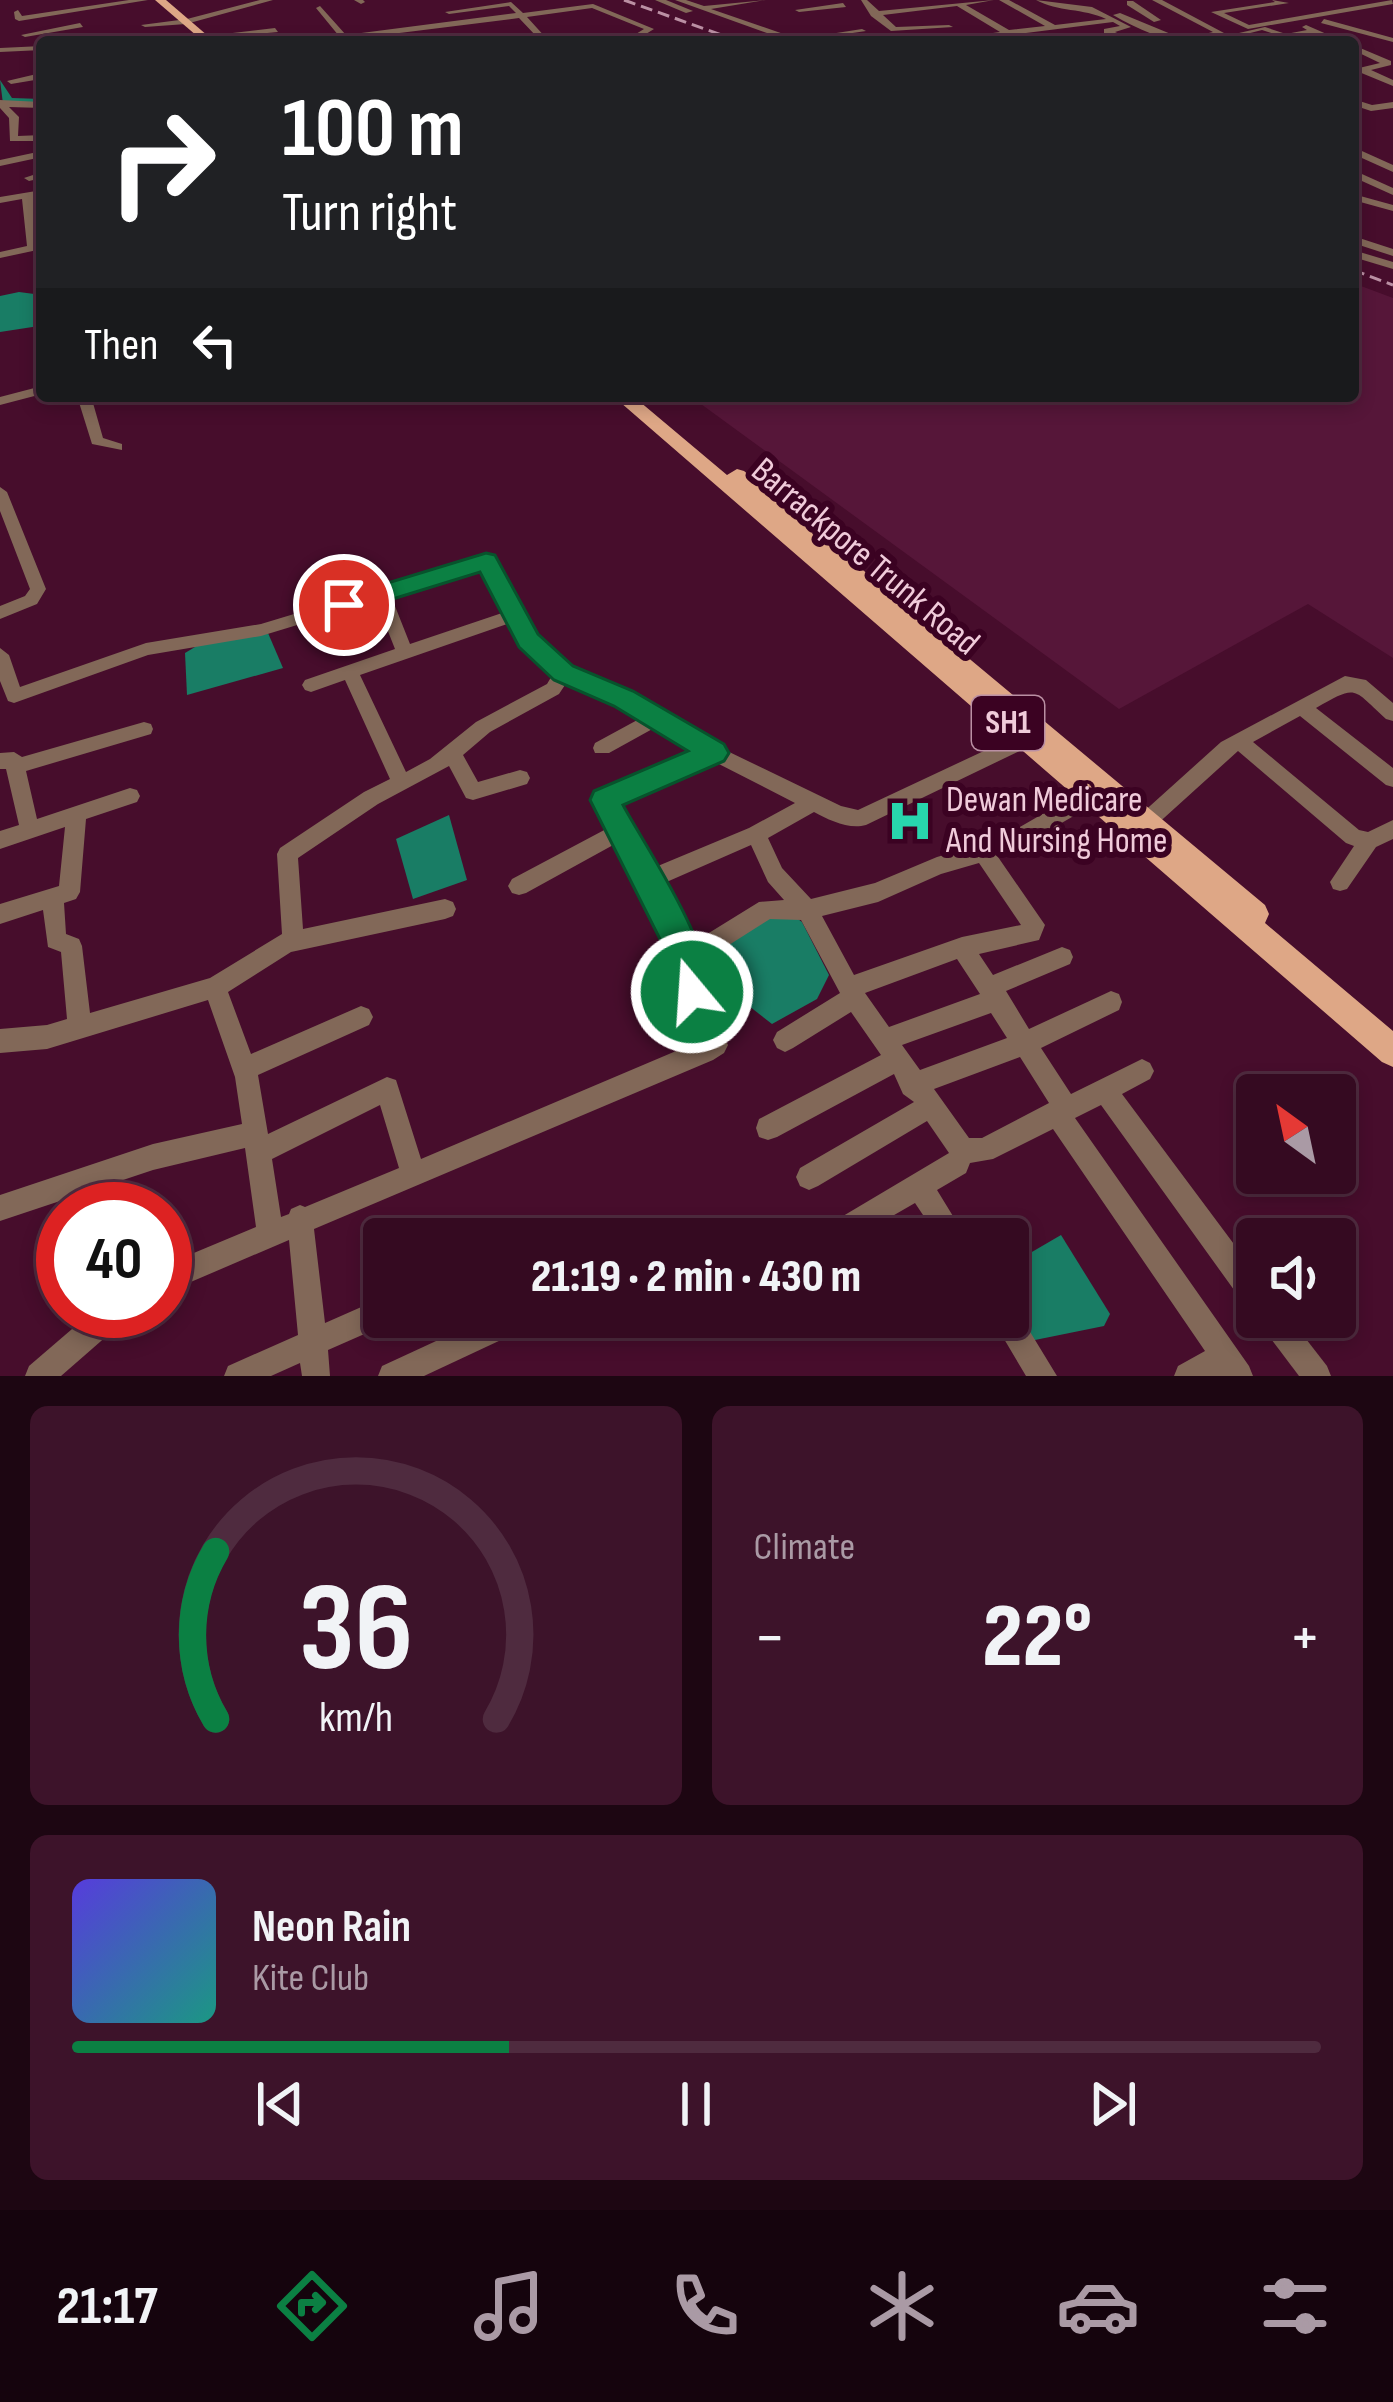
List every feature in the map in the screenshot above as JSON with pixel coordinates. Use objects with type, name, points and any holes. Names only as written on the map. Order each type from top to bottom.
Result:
[{"type":"main road","points":[[165,0],[201,31]]},
{"type":"main road","name":"Barrackpore Trunk Road","points":[[629,402],[1393,1051]]},
{"type":"main road","name":"Barrackpore Trunk Road","points":[[650,402],[1393,1030]]},
{"type":"street","points":[[4,14],[19,15],[68,0]]},
{"type":"street","points":[[19,15],[12,28],[52,24],[48,17],[115,12],[142,0]]},
{"type":"street","points":[[201,31],[269,0]]},
{"type":"street","points":[[517,10],[539,0]]},
{"type":"street","points":[[576,0],[650,29],[638,36]]},
{"type":"street","points":[[659,0],[757,36]]},
{"type":"street","points":[[680,0],[783,36]]},
{"type":"street","points":[[862,1],[890,0]]},
{"type":"street","points":[[868,36],[851,17],[990,0]]},
{"type":"street","points":[[1004,0],[1055,28]]},
{"type":"street","points":[[1041,1],[1054,0]]},
{"type":"street","points":[[1174,0],[1188,7]]},
{"type":"street","points":[[1127,2],[1215,12],[1285,3],[1276,0]]},
{"type":"street","points":[[1371,0],[1390,5]]},
{"type":"street","points":[[441,1],[469,4]]},
{"type":"street","points":[[703,8],[746,1],[764,5]]},
{"type":"street","points":[[862,1],[902,31],[949,27],[918,9]]},
{"type":"street","points":[[1041,1],[1063,12],[1089,9],[1127,26],[1093,36],[1054,14]]},
{"type":"street","points":[[964,2],[1006,28]]},
{"type":"street","points":[[1127,2],[1204,36]]},
{"type":"street","points":[[324,36],[493,3],[517,10],[540,36]]},
{"type":"street","points":[[797,5],[843,4]]},
{"type":"street","points":[[728,16],[764,5]]},
{"type":"street","points":[[797,5],[813,19]]},
{"type":"street","points":[[1160,5],[1206,36]]},
{"type":"street","points":[[1247,30],[1353,16],[1390,5]]},
{"type":"street","points":[[1223,36],[1390,5]]},
{"type":"street","points":[[340,30],[593,6]]},
{"type":"street","points":[[320,8],[340,30]]},
{"type":"street","points":[[1102,8],[1168,36]]},
{"type":"street","points":[[1215,12],[1258,36]]},
{"type":"street","points":[[1372,12],[1393,20]]},
{"type":"street","points":[[1353,16],[1393,30]]},
{"type":"street","points":[[201,31],[254,19]]},
{"type":"street","points":[[964,36],[1114,20]]},
{"type":"street","points":[[1324,21],[1347,36]]},
{"type":"street","points":[[478,28],[568,22]]},
{"type":"street","points":[[25,35],[92,23]]},
{"type":"street","points":[[201,31],[265,23]]},
{"type":"street","points":[[1300,24],[1327,36]]},
{"type":"street","points":[[145,25],[201,31],[274,30]]},
{"type":"street","points":[[1265,29],[1286,36],[1316,31]]},
{"type":"street","points":[[1360,44],[1393,40]]},
{"type":"street","points":[[1360,44],[1393,53]]},
{"type":"street","points":[[1359,70],[1388,63],[1360,44]]},
{"type":"street","points":[[0,50],[36,48]]},
{"type":"street","points":[[1359,75],[1367,84],[1391,81]]},
{"type":"street","points":[[11,81],[36,76]]},
{"type":"street","points":[[1359,103],[1393,105]]},
{"type":"street","points":[[1,104],[36,105]]},
{"type":"street","points":[[1,104],[15,139]]},
{"type":"street","points":[[1359,120],[1389,118]]},
{"type":"street","points":[[0,143],[36,138]]},
{"type":"street","points":[[1359,153],[1393,170]]},
{"type":"street","points":[[0,163],[36,155]]},
{"type":"street","points":[[24,158],[35,176],[36,226]]},
{"type":"street","points":[[1378,163],[1393,160]]},
{"type":"street","points":[[1359,175],[1393,192]]},
{"type":"street","points":[[0,200],[33,194]]},
{"type":"street","points":[[1359,201],[1393,208]]},
{"type":"street","points":[[1359,240],[1389,232]]},
{"type":"street","points":[[1359,240],[1393,253]]},
{"type":"street","points":[[0,255],[36,247]]},
{"type":"street","points":[[1359,255],[1393,266]]},
{"type":"street","points":[[0,400],[36,391]]},
{"type":"street","points":[[86,402],[97,441],[117,447]]},
{"type":"street","points":[[0,492],[38,589],[31,600],[0,613]]},
{"type":"street","points":[[0,656],[14,696],[146,649],[252,632],[486,561],[534,648],[563,673],[657,718],[812,803],[859,819],[1027,739]]},
{"type":"street","points":[[382,594],[406,653]]},
{"type":"street","points":[[311,685],[514,615]]},
{"type":"street","points":[[350,672],[402,784]]},
{"type":"street","points":[[291,942],[295,931],[285,856],[483,727],[554,689],[563,673]]},
{"type":"street","points":[[1147,821],[1193,776],[1239,741],[1352,682],[1393,714]]},
{"type":"street","points":[[1302,707],[1393,779]]},
{"type":"street","points":[[602,748],[657,718]]},
{"type":"street","points":[[29,830],[8,764],[144,729]]},
{"type":"street","points":[[1239,741],[1353,837],[1369,841]]},
{"type":"street","points":[[451,751],[473,792],[520,778]]},
{"type":"street","points":[[192,1267],[716,1045],[692,992],[687,959],[649,880],[619,832],[607,796],[698,764],[714,753]]},
{"type":"street","points":[[0,840],[130,796]]},
{"type":"street","points":[[687,959],[766,910],[807,910],[878,892],[1031,833],[1091,796]]},
{"type":"street","points":[[649,880],[756,834],[812,803]]},
{"type":"street","points":[[0,914],[69,892],[76,814]]},
{"type":"street","points":[[1340,882],[1369,841],[1393,830]]},
{"type":"street","points":[[519,886],[570,864],[578,852],[619,832]]},
{"type":"street","points":[[756,834],[775,875],[807,910],[851,993],[963,1151]]},
{"type":"street","points":[[784,1040],[851,993],[962,947],[1031,933],[1034,925],[983,852]]},
{"type":"street","points":[[53,897],[56,940],[70,946],[80,1028]]},
{"type":"street","points":[[0,1042],[80,1028],[215,987],[291,942],[445,909]]},
{"type":"street","points":[[962,947],[1026,1043],[1061,1110],[1232,1366],[1188,1376]]},
{"type":"street","points":[[768,1127],[889,1051],[1062,957]]},
{"type":"street","points":[[215,987],[245,1069],[270,1231]]},
{"type":"street","points":[[912,1085],[1026,1043],[1111,1002]]},
{"type":"street","points":[[245,1069],[361,1017]]},
{"type":"street","points":[[963,1151],[984,1150],[1142,1071]]},
{"type":"street","points":[[0,1208],[153,1157],[256,1143],[387,1089],[413,1174]]},
{"type":"street","points":[[1105,1089],[1236,1269]]},
{"type":"street","points":[[808,1177],[928,1107]]},
{"type":"street","points":[[865,1218],[957,1164],[963,1151]]},
{"type":"street","points":[[919,1186],[940,1218]]},
{"type":"street","points":[[300,1219],[316,1376]]},
{"type":"street","points":[[238,1376],[363,1320]]},
{"type":"street","points":[[39,1376],[83,1338]]},
{"type":"street","points":[[392,1376],[474,1338]]},
{"type":"street","points":[[1019,1338],[1043,1376]]},
{"type":"street","points":[[1288,1338],[1317,1376]]},
{"type":"shaded area","points":[[1359,285],[1393,298],[1393,658],[1308,604],[1119,709],[698,402],[1359,402]]},
{"type":"shaded area","points":[[36,294],[36,326],[0,332],[0,296]]},
{"type":"shaded area","points":[[268,633],[283,668],[187,695],[185,653],[200,644]]},
{"type":"shaded area","points":[[449,815],[467,880],[413,899],[396,839]]},
{"type":"shaded area","points":[[784,909],[802,922],[829,975],[817,999],[772,1024],[740,999],[716,949]]},
{"type":"shaded area","points":[[1061,1235],[1110,1314],[1104,1326],[1030,1341],[1029,1254]]},
{"type":"waterway","points":[[0,83],[7,101],[36,103]]},
{"type":"railway","points":[[624,0],[724,36]]},
{"type":"railway","points":[[1359,272],[1393,285]]},
{"type":"place","name":"Dewan Medicare And Nursing Home","points":[[910,821]]},
{"type":"route","points":[[344,605],[486,561],[528,640],[563,673],[623,698],[714,753],[698,764],[604,800],[687,959],[692,992]]}]
